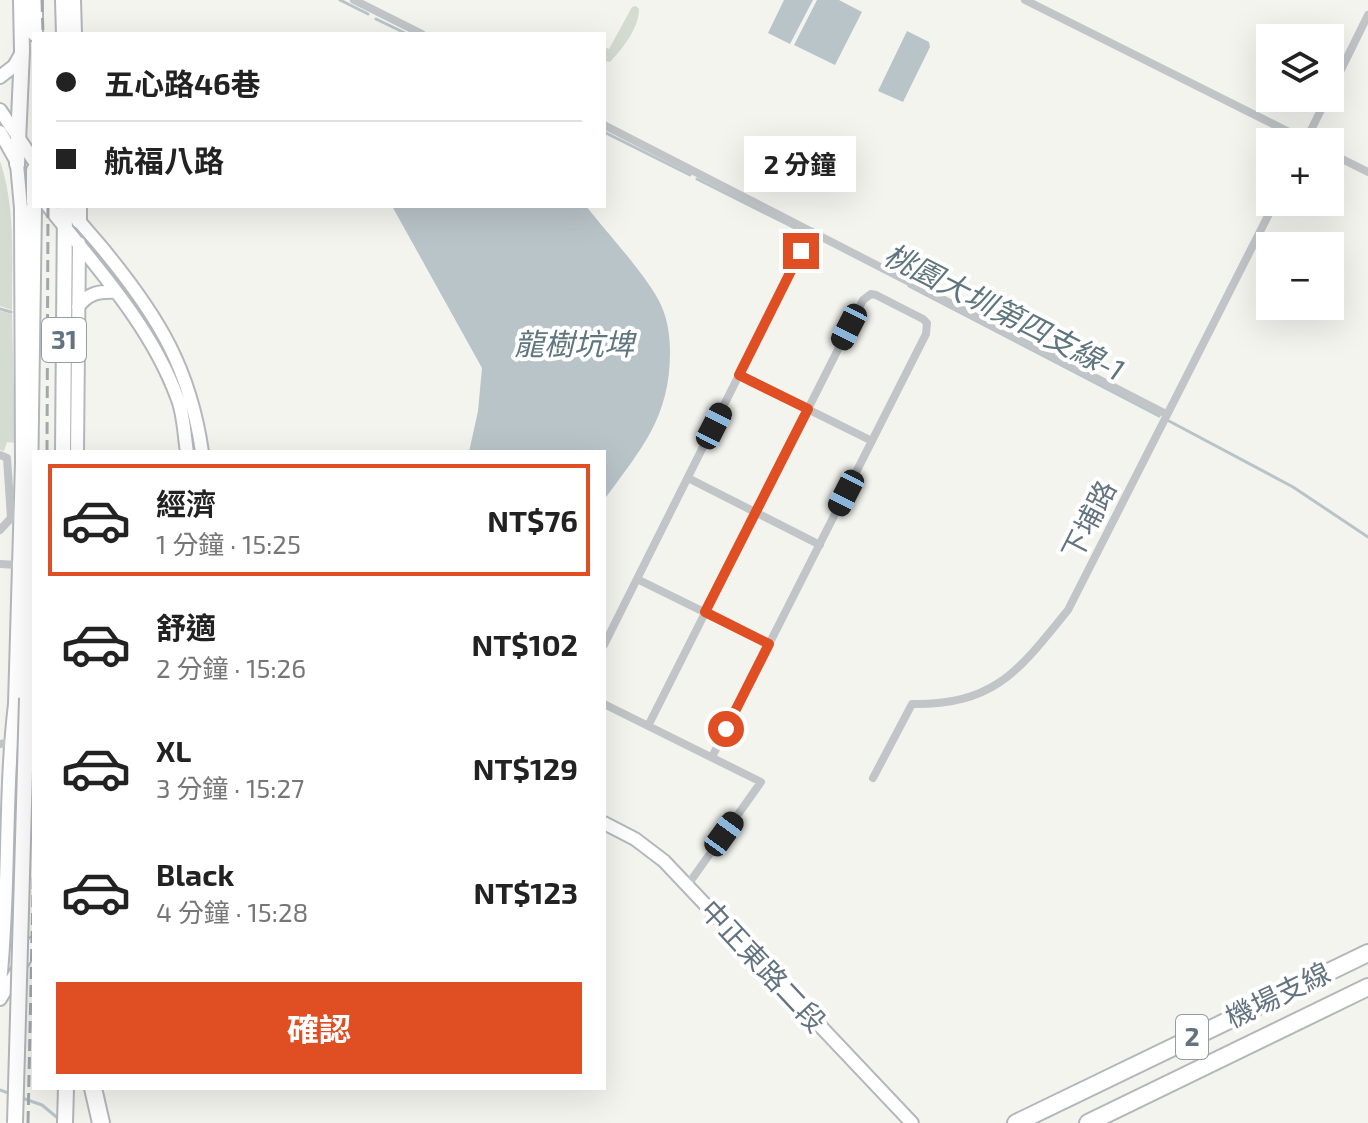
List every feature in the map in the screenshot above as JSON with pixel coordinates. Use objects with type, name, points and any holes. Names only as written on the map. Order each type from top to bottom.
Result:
[{"type":"highway","name":"機場支線","points":[[1016,1123],[1368,953]]},
{"type":"highway","name":"機場支線","points":[[1088,1123],[1368,987]]},
{"type":"highway","points":[[90,1090],[90,1123]]},
{"type":"highway","points":[[91,1090],[101,1123]]},
{"type":"main road","points":[[0,999],[5,977],[5,744],[13,721],[22,447],[21,208],[17,164],[21,0]]},
{"type":"main road","points":[[35,0],[35,32]]},
{"type":"main road","points":[[64,32],[66,2]]},
{"type":"main road","points":[[66,2],[74,32]]},
{"type":"main road","points":[[0,77],[14,66],[22,51]]},
{"type":"main road","points":[[0,110],[32,158]]},
{"type":"main road","points":[[0,132],[32,192]]},
{"type":"main road","name":"31","points":[[15,1123],[27,698],[34,208]]},
{"type":"main road","points":[[50,208],[136,319],[160,360],[179,399],[187,450]]},
{"type":"main road","name":"31","points":[[63,450],[66,208]]},
{"type":"main road","points":[[77,450],[79,214]]},
{"type":"main road","points":[[79,214],[153,315],[174,351],[193,400],[202,450]]},
{"type":"main road","points":[[78,307],[93,293],[116,292]]},
{"type":"main road","points":[[13,721],[32,738]]},
{"type":"main road","name":"中正東路二段","points":[[606,824],[654,851],[912,1123]]},
{"type":"main road","points":[[5,977],[32,945]]},
{"type":"main road","points":[[65,1123],[66,1090]]},
{"type":"street","points":[[354,0],[418,32]]},
{"type":"street","points":[[1025,0],[1281,128]]},
{"type":"street","points":[[1344,64],[1368,15]]},
{"type":"street","points":[[606,126],[1166,414]]},
{"type":"street","points":[[1344,160],[1368,172]]},
{"type":"street","name":"下埔路","points":[[873,778],[912,704],[965,699],[999,685],[1028,659],[1068,610],[1268,216]]},
{"type":"street","points":[[606,641],[801,251]]},
{"type":"street","points":[[648,726],[863,300],[871,294],[876,295],[923,319],[928,328],[712,757]]},
{"type":"street","points":[[739,375],[872,441]]},
{"type":"street","points":[[0,455],[7,458],[11,518],[0,530]]},
{"type":"street","points":[[688,478],[820,545]]},
{"type":"street","points":[[0,564],[18,565]]},
{"type":"street","points":[[637,579],[769,644]]},
{"type":"street","points":[[606,705],[761,782],[687,886]]},
{"type":"street","points":[[5,744],[32,738]]},
{"type":"shaded area","points":[[632,7],[639,9],[636,23],[620,50],[610,62],[606,61],[606,48],[609,49]]},
{"type":"shaded area","points":[[0,161],[11,216],[12,310],[0,306]]},
{"type":"shaded area","points":[[0,311],[12,314],[15,443],[7,442],[4,451],[0,450]]},
{"type":"water","points":[[784,0],[813,0],[790,44],[768,33]]},
{"type":"water","points":[[817,0],[839,0],[862,12],[835,65],[794,45]]},
{"type":"water","points":[[907,31],[929,42],[930,47],[903,102],[878,91]]},
{"type":"water","name":"龍樹坑埤","points":[[393,208],[588,208],[658,299],[666,318],[670,345],[669,375],[659,414],[641,448],[606,497],[606,450],[469,450],[478,411],[482,368]]},
{"type":"waterway","name":"桃園大圳第四支線-1","points":[[340,0],[368,14]]},
{"type":"waterway","name":"桃園大圳第四支線-1","points":[[376,19],[403,32]]},
{"type":"waterway","name":"桃園大圳第四支線-1","points":[[606,133],[690,175]]},
{"type":"waterway","name":"桃園大圳第四支線-1","points":[[697,179],[805,233]]},
{"type":"waterway","name":"桃園大圳第四支線-1","points":[[909,286],[1159,416]]},
{"type":"waterway","points":[[0,309],[11,312]]},
{"type":"waterway","name":"桃園大圳第四支線-1","points":[[1169,421],[1293,487],[1368,537]]},
{"type":"waterway","points":[[0,1090],[11,1094]]},
{"type":"waterway","points":[[22,1098],[42,1105],[60,1120]]},
{"type":"railway","points":[[42,0],[43,32]]},
{"type":"railway","points":[[47,450],[48,208]]},
{"type":"railway","points":[[28,1123],[32,939]]},
{"type":"route","points":[[726,729],[769,644],[705,612],[808,409],[739,375],[801,251]]}]
